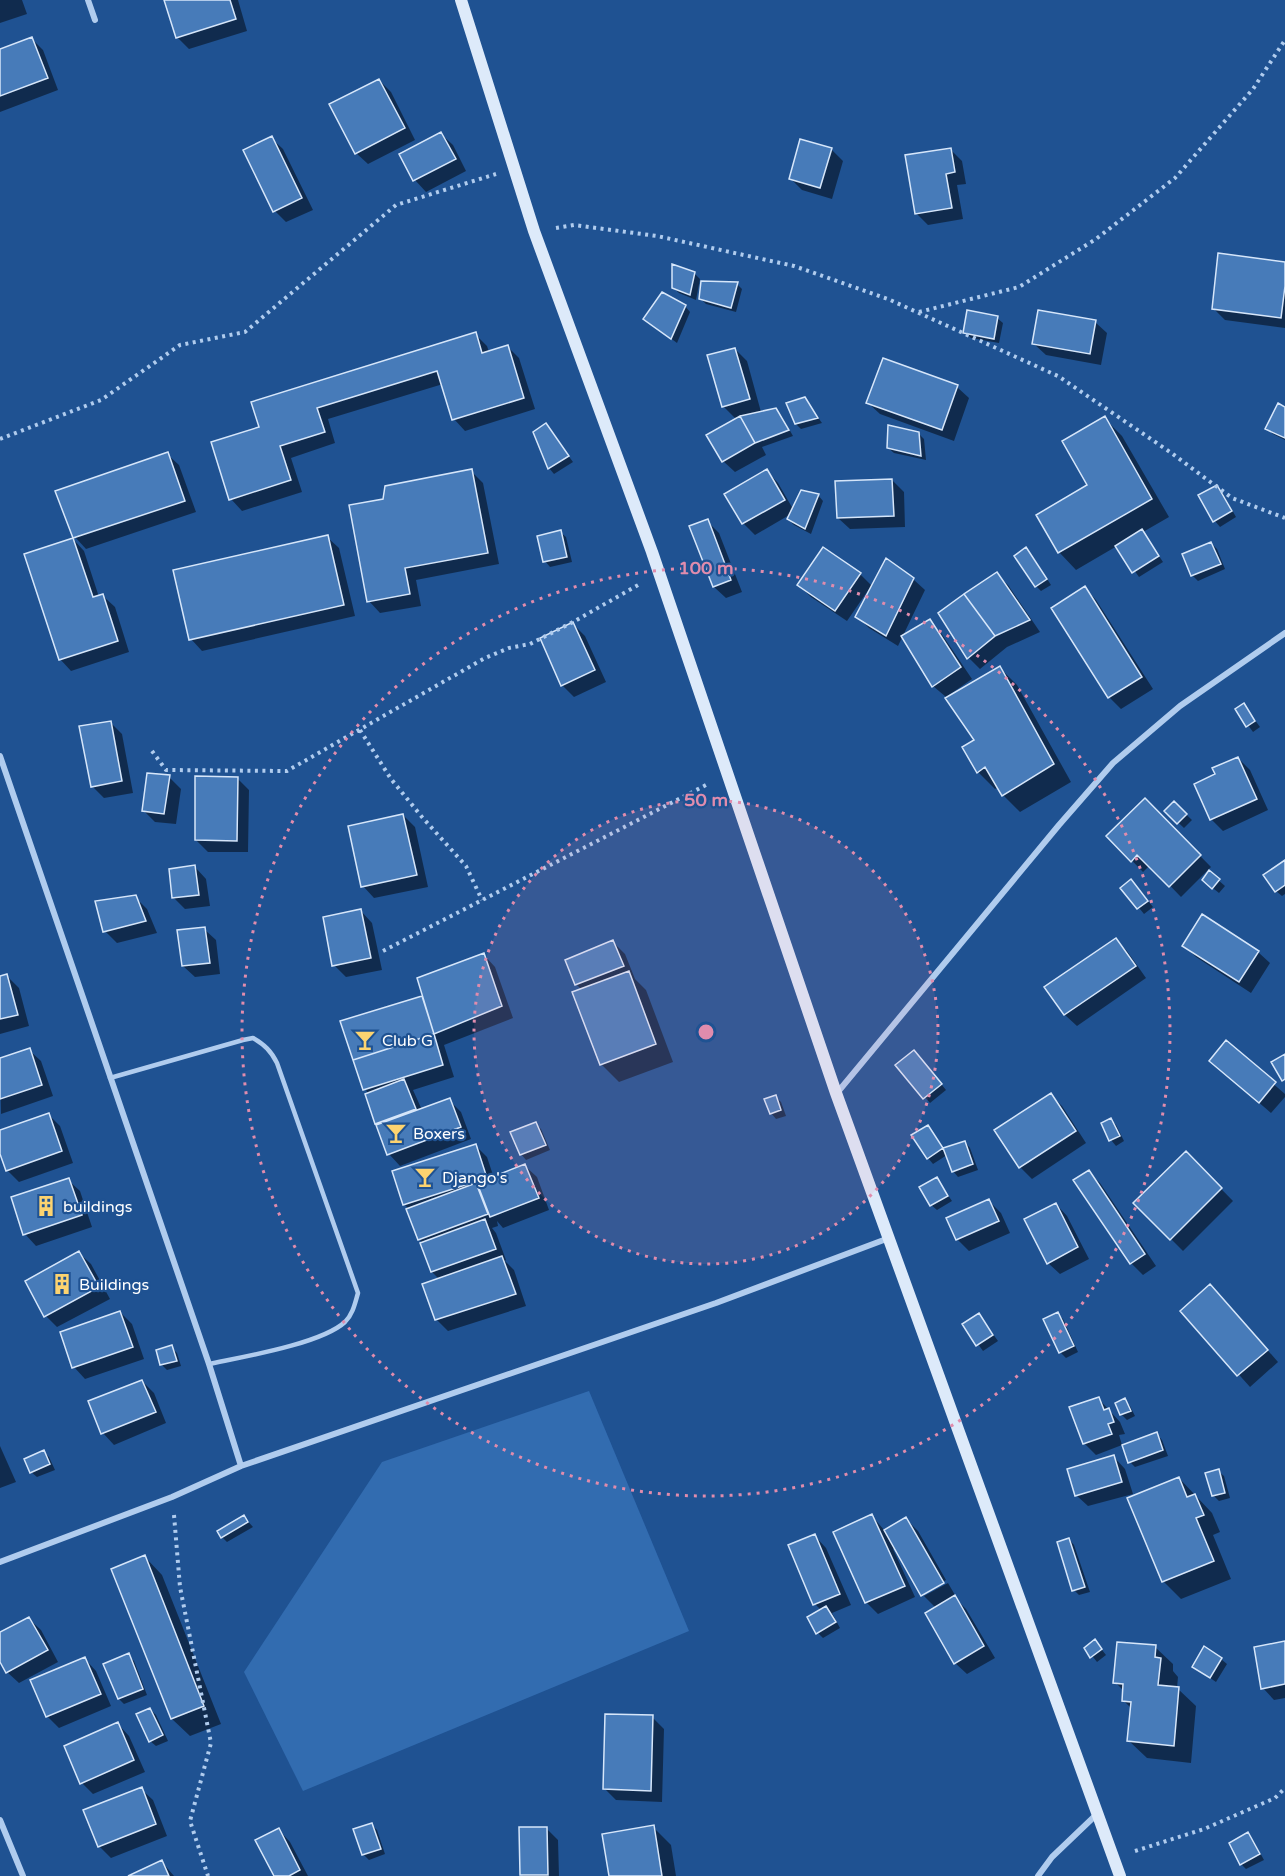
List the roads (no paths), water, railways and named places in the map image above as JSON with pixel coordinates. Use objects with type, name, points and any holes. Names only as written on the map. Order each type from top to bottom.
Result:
[{"type":"main road","points":[[461,0],[534,231],[659,573],[836,1094],[1120,1876]]},
{"type":"street","points":[[88,0],[95,20]]},
{"type":"street","points":[[836,1094],[1059,825],[1113,764],[1180,706],[1285,633]]},
{"type":"street","points":[[0,756],[209,1364],[241,1466]]},
{"type":"street","points":[[0,1562],[172,1497],[241,1466],[716,1303],[889,1238]]},
{"type":"street","points":[[1038,1876],[1052,1857],[1098,1814]]},
{"type":"street","points":[[0,1820],[23,1876]]},
{"type":"lane","points":[[110,1078],[243,1040],[253,1038],[264,1044],[271,1051],[277,1064],[358,1293],[354,1308],[344,1322],[324,1333],[300,1343],[209,1364]]},
{"type":"place","name":"Club G","points":[[365,1040]]},
{"type":"place","name":"Boxers","points":[[396,1133]]},
{"type":"place","name":"Django's","points":[[425,1177]]},
{"type":"place","name":"buildings","points":[[46,1206]]},
{"type":"place","name":"Buildings","points":[[62,1284]]}]
